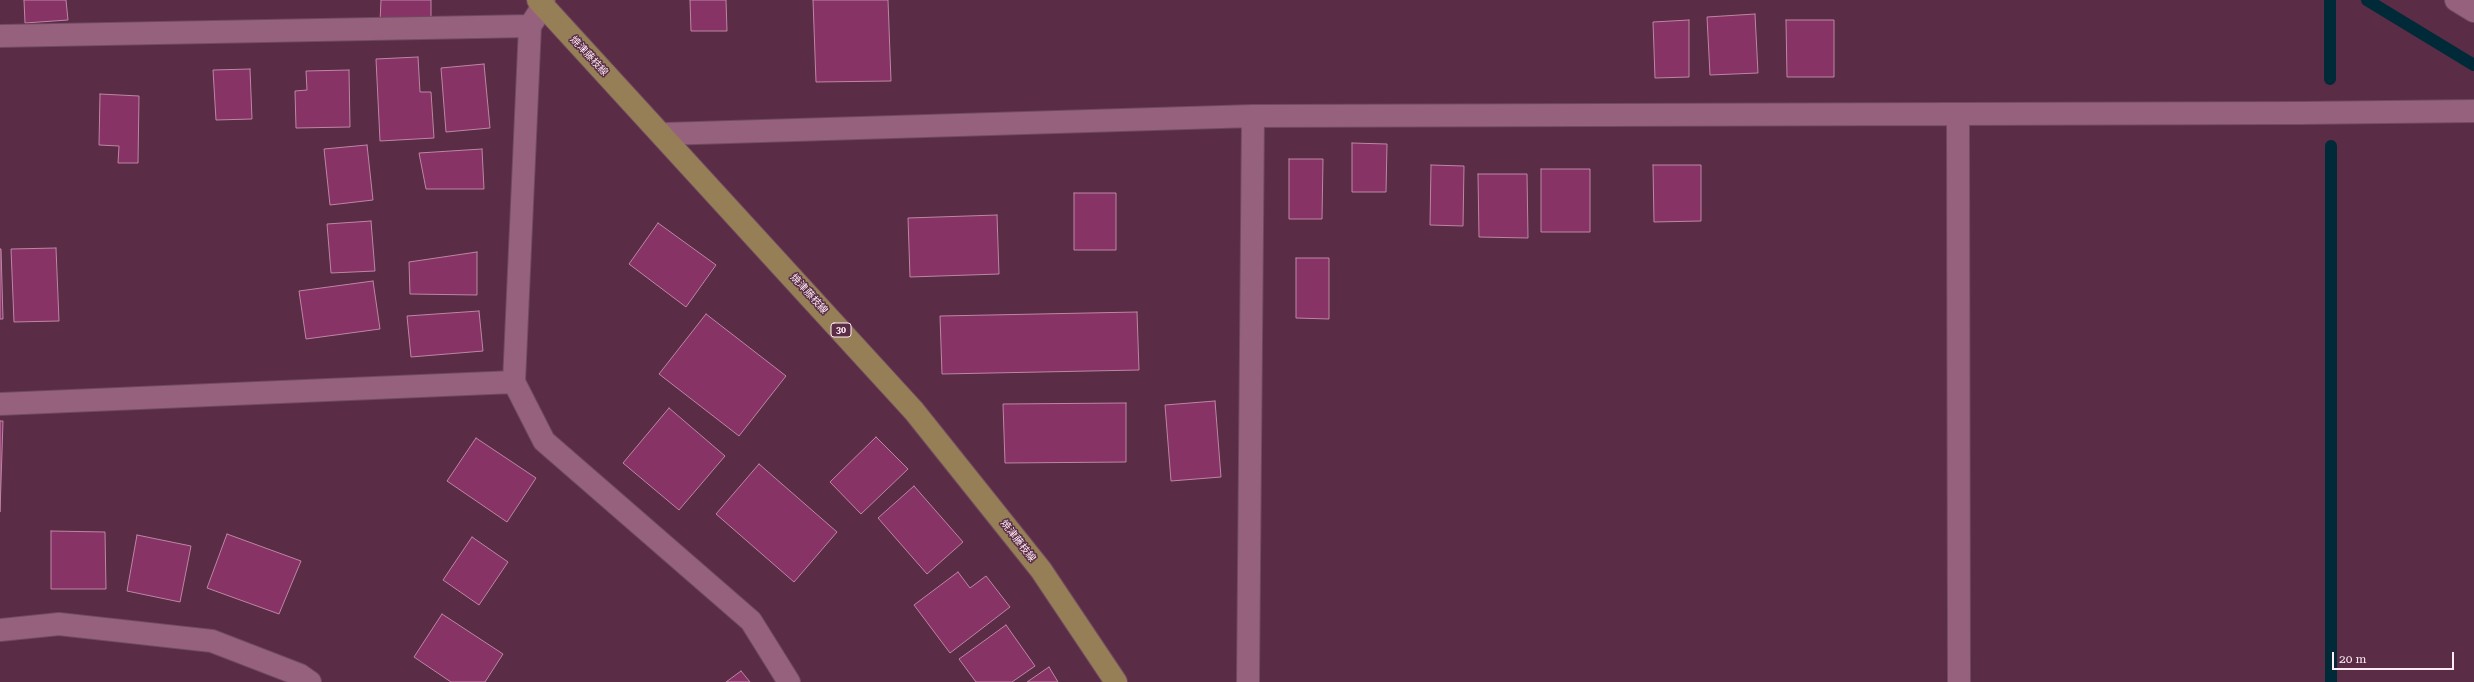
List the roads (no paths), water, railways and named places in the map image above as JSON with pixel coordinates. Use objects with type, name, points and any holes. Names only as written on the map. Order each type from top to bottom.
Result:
[{"type":"main road","name":"焼津藤枝線","points":[[542,2],[664,134],[914,411],[1041,570],[1116,682]]},
{"type":"street","points":[[2456,0],[2474,11]]},
{"type":"street","points":[[542,2],[530,26],[514,382],[544,440],[751,621],[789,682]]},
{"type":"street","points":[[0,36],[530,26]]},
{"type":"street","points":[[664,134],[1253,116],[2301,113],[2474,110]]},
{"type":"street","points":[[1958,114],[1959,682]]},
{"type":"street","points":[[1248,682],[1253,116]]},
{"type":"street","points":[[0,404],[514,382]]},
{"type":"street","points":[[0,630],[59,624],[212,641],[300,675],[310,682]]},
{"type":"waterway","points":[[2330,0],[2330,79]]},
{"type":"waterway","points":[[2367,0],[2474,65]]},
{"type":"waterway","points":[[2331,146],[2331,682]]}]
